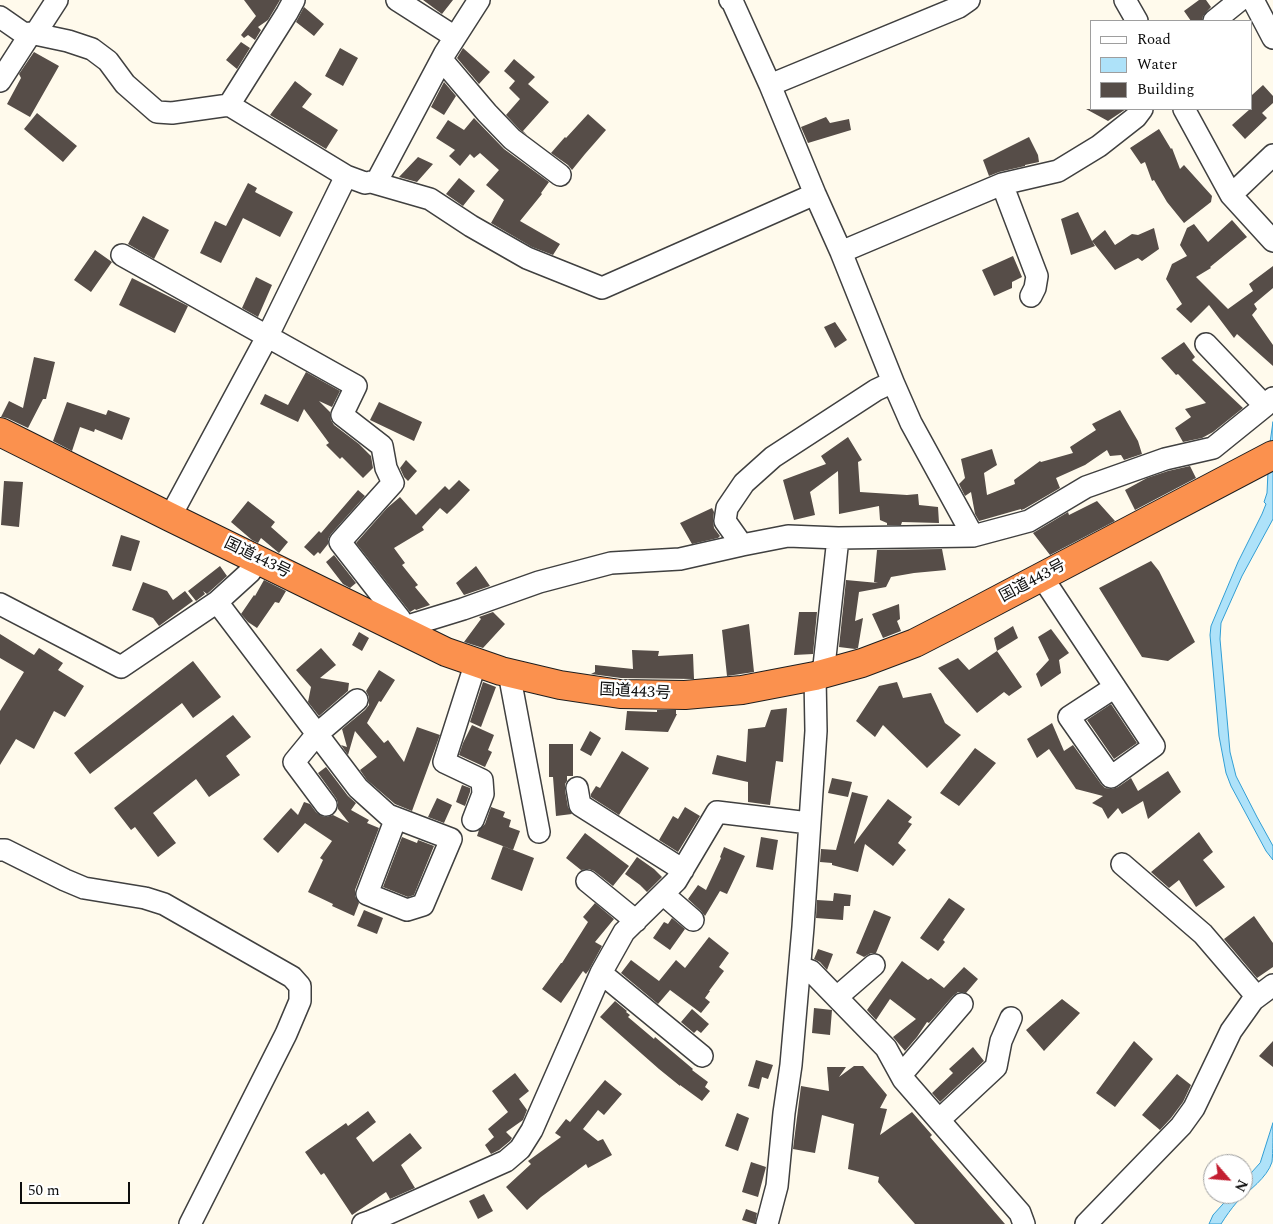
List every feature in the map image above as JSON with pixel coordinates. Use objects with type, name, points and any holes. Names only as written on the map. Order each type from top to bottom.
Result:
[{"type":"highway","name":"国道443号","points":[[0,432],[446,652],[509,673],[560,685],[620,694],[685,695],[742,690],[816,676],[915,643],[1273,455]]},
{"type":"street","points":[[0,81],[57,0]]},
{"type":"street","points":[[229,105],[294,0]]},
{"type":"street","points":[[398,0],[455,37]]},
{"type":"street","points":[[0,17],[23,33],[68,41],[92,49],[108,62],[125,84],[157,112],[172,113],[229,105],[346,176],[365,184],[377,182],[442,60],[479,0]]},
{"type":"street","points":[[730,0],[770,85],[910,423],[972,536]]},
{"type":"street","points":[[770,85],[959,7],[969,0]]},
{"type":"street","points":[[1125,0],[1136,20]]},
{"type":"street","points":[[1215,20],[1240,0]]},
{"type":"street","points":[[1253,0],[1273,38]]},
{"type":"street","points":[[442,60],[512,140],[560,175]]},
{"type":"street","points":[[840,252],[1002,184],[1058,171],[1099,146],[1136,117],[1141,110]]},
{"type":"street","points":[[1185,110],[1231,195],[1273,241]]},
{"type":"street","points":[[1231,195],[1273,155]]},
{"type":"street","points":[[170,516],[267,337],[346,176]]},
{"type":"street","points":[[371,182],[430,199],[527,258],[602,288],[815,194]]},
{"type":"street","points":[[1002,184],[1036,276],[1036,288],[1031,296]]},
{"type":"street","points":[[122,255],[356,386],[342,415],[382,446],[386,468],[393,483],[340,542],[400,619],[398,628],[464,609],[539,582],[610,563],[680,559],[788,536],[838,538],[972,536],[1029,521],[1086,487],[1165,459],[1213,448],[1269,402],[1206,344]]},
{"type":"street","points":[[742,545],[725,521],[727,508],[744,483],[773,457],[876,390],[893,382]]},
{"type":"street","points":[[767,1224],[777,1186],[800,967],[816,732],[816,676],[824,666],[838,538]]},
{"type":"street","points":[[0,604],[121,667],[217,602],[250,572],[258,560]]},
{"type":"street","points":[[1042,577],[1115,687]]},
{"type":"street","points":[[217,602],[358,788],[388,815],[396,818],[451,839],[423,905],[407,910],[366,894],[396,818]]},
{"type":"street","points":[[473,820],[483,794],[482,780],[444,762],[476,662]]},
{"type":"street","points":[[509,673],[538,832]]},
{"type":"street","points":[[326,804],[294,762],[317,734],[357,700]]},
{"type":"street","points":[[577,788],[580,805],[683,870]]},
{"type":"street","points":[[363,1224],[506,1161],[520,1149],[532,1130],[601,973],[624,932],[676,881],[717,812],[809,823]]},
{"type":"street","points":[[0,850],[5,850],[84,888],[145,898],[164,904],[292,977],[300,986],[300,1001],[286,1034],[190,1224]]},
{"type":"street","points":[[1086,1224],[1181,1126],[1194,1108],[1231,1031],[1253,1000],[1265,991],[1122,864]]},
{"type":"street","points":[[587,882],[636,920]]},
{"type":"street","points":[[663,894],[693,920]]},
{"type":"street","points":[[837,997],[874,965]]},
{"type":"street","points":[[800,967],[811,971],[886,1048],[901,1075],[1020,1213],[1024,1224]]},
{"type":"street","points":[[601,973],[702,1056]]},
{"type":"street","points":[[901,1075],[962,1004]]},
{"type":"street","points":[[939,1120],[996,1067],[1001,1042],[1011,1018]]},
{"type":"water","points":[[1273,422],[1273,519],[1242,576],[1221,623],[1220,639],[1230,752],[1236,776],[1273,846],[1273,860],[1266,851],[1226,773],[1219,736],[1210,635],[1211,626],[1238,562],[1266,504],[1264,502],[1267,493],[1269,450]]},
{"type":"water","points":[[1273,1123],[1272,1162],[1270,1168],[1253,1188],[1253,1171],[1260,1163]]},
{"type":"water","points":[[1223,1204],[1236,1204],[1221,1224],[1209,1224],[1213,1215]]},
{"type":"building","points":[[244,0],[280,0],[268,20],[258,27],[261,30],[255,40],[248,35],[244,38],[241,35],[256,16]]},
{"type":"building","points":[[423,0],[453,0],[442,14]]},
{"type":"building","points":[[1199,0],[1206,0],[1211,7],[1203,16],[1202,20],[1190,20],[1184,11]]},
{"type":"building","points":[[304,7],[324,24],[314,36],[296,22]]},
{"type":"building","points":[[241,42],[250,48],[237,69],[226,60]]},
{"type":"building","points":[[340,48],[358,58],[343,86],[325,76]]},
{"type":"building","points":[[463,48],[490,72],[479,84],[457,58]]},
{"type":"building","points":[[34,52],[59,66],[30,117],[7,104],[21,78],[19,74]]},
{"type":"building","points":[[514,59],[535,77],[528,84],[549,102],[523,131],[527,135],[506,115],[520,99],[509,88],[515,81],[504,71]]},
{"type":"building","points":[[295,81],[312,94],[302,107],[338,130],[326,149],[270,115]]},
{"type":"building","points":[[444,82],[456,96],[444,115],[431,107]]},
{"type":"building","points":[[1263,85],[1273,96],[1273,103],[1262,113],[1267,118],[1245,139],[1232,125],[1249,110],[1253,110],[1253,94]]},
{"type":"building","points":[[1086,109],[1124,110],[1108,121]]},
{"type":"building","points":[[37,113],[77,146],[63,162],[24,129]]},
{"type":"building","points":[[588,114],[606,130],[572,170],[551,153]]},
{"type":"building","points":[[826,117],[830,123],[849,119],[851,130],[808,143],[801,127]]},
{"type":"building","points":[[474,118],[504,149],[549,182],[542,194],[520,221],[560,244],[553,255],[532,247],[491,223],[504,200],[486,185],[499,170],[480,153],[474,158],[470,154],[460,166],[449,156],[455,150],[436,138],[448,120],[464,130]]},
{"type":"building","points":[[1159,129],[1172,148],[1180,169],[1184,165],[1212,196],[1211,202],[1184,223],[1167,202],[1154,180],[1152,181],[1145,162],[1141,164],[1130,148]]},
{"type":"building","points":[[1029,137],[1038,155],[1039,162],[989,176],[983,160]]},
{"type":"building","points":[[418,157],[433,164],[417,182],[399,177]]},
{"type":"building","points":[[459,178],[475,191],[463,206],[446,194]]},
{"type":"building","points":[[248,183],[257,188],[255,192],[293,212],[280,237],[243,218],[221,263],[200,253],[215,221],[226,226]]},
{"type":"building","points":[[1078,212],[1095,246],[1071,255],[1061,219]]},
{"type":"building","points":[[143,216],[169,230],[154,259],[128,244]]},
{"type":"building","points":[[1232,220],[1247,237],[1211,268],[1196,277],[1228,309],[1253,291],[1249,284],[1273,266],[1273,288],[1254,304],[1257,309],[1252,315],[1273,345],[1273,366],[1237,334],[1234,338],[1209,305],[1191,323],[1176,309],[1182,304],[1166,279],[1172,264],[1187,256],[1180,245],[1187,228],[1194,224],[1208,242]]},
{"type":"building","points":[[1154,228],[1159,249],[1142,261],[1138,258],[1115,270],[1092,241],[1105,230],[1115,245],[1132,234],[1138,235]]},
{"type":"building","points":[[95,250],[112,262],[91,292],[74,280]]},
{"type":"building","points":[[1013,256],[1022,277],[1012,282],[1012,288],[994,296],[982,270]]},
{"type":"building","points":[[256,277],[272,285],[258,317],[242,308]]},
{"type":"building","points":[[132,278],[188,306],[175,333],[119,305]]},
{"type":"building","points":[[835,322],[847,340],[835,348],[824,327]]},
{"type":"building","points":[[1184,342],[1195,357],[1192,360],[1243,408],[1213,432],[1202,438],[1183,442],[1175,428],[1191,417],[1185,409],[1206,403],[1161,358]]},
{"type":"building","points":[[34,357],[55,362],[46,399],[43,399],[28,428],[1,417],[9,401],[23,408]]},
{"type":"building","points":[[306,372],[340,391],[332,407],[319,401],[330,412],[334,425],[371,456],[373,468],[363,478],[342,457],[340,459],[326,445],[329,443],[304,409],[298,422],[260,404],[265,394],[288,405]]},
{"type":"building","points":[[67,402],[106,415],[108,410],[130,418],[122,440],[95,429],[94,432],[80,427],[72,451],[53,441]]},
{"type":"building","points":[[379,402],[422,422],[414,441],[370,420]]},
{"type":"building","points":[[1120,410],[1138,441],[1142,454],[1124,460],[1121,455],[1110,456],[1107,450],[1085,465],[1056,478],[1060,488],[1024,509],[979,521],[975,514],[971,492],[965,496],[959,484],[965,478],[961,459],[992,449],[997,465],[984,473],[987,495],[1015,484],[1014,480],[1040,461],[1073,453],[1070,447],[1096,430],[1092,424]]},
{"type":"building","points":[[848,437],[862,460],[858,462],[860,492],[918,494],[919,505],[938,507],[939,523],[902,522],[901,525],[887,525],[887,523],[880,520],[879,506],[839,514],[838,471],[810,492],[815,515],[794,520],[783,480],[826,464],[821,456]]},
{"type":"building","points":[[406,460],[417,471],[408,481],[400,468]]},
{"type":"building","points":[[1190,466],[1196,478],[1135,510],[1125,490],[1147,478]]},
{"type":"building","points":[[459,480],[470,490],[457,504],[447,514],[440,508],[422,527],[424,530],[394,548],[405,563],[402,565],[418,585],[415,587],[430,605],[410,612],[356,543],[387,508],[400,497],[416,515],[445,486],[449,490]]},
{"type":"building","points":[[4,481],[23,482],[19,527],[1,525]]},
{"type":"building","points":[[358,490],[365,496],[331,534],[328,544],[320,554],[318,552],[314,556],[304,547],[319,531],[321,533]]},
{"type":"building","points":[[248,501],[275,522],[271,527],[288,542],[279,553],[261,538],[258,543],[252,540],[231,522]]},
{"type":"building","points":[[1097,501],[1115,521],[1050,555],[1033,533],[1068,512],[1069,515]]},
{"type":"building","points":[[712,508],[714,512],[714,528],[720,536],[692,544],[680,523]]},
{"type":"building","points":[[121,535],[140,541],[131,571],[112,566]]},
{"type":"building","points":[[942,549],[946,570],[891,577],[886,587],[859,592],[855,621],[863,618],[858,648],[839,647],[846,580],[878,583],[874,582],[877,550]]},
{"type":"building","points":[[334,555],[356,583],[350,588],[343,584],[326,562]]},
{"type":"building","points":[[1151,561],[1159,571],[1195,642],[1168,661],[1142,657],[1099,588]]},
{"type":"building","points":[[220,566],[227,576],[207,594],[203,591],[205,594],[196,601],[188,591]]},
{"type":"building","points":[[476,566],[490,586],[464,595],[456,583]]},
{"type":"building","points":[[264,580],[286,591],[279,603],[275,602],[257,628],[241,614],[255,596]]},
{"type":"building","points":[[143,582],[167,591],[173,600],[185,591],[193,601],[159,626],[153,618],[132,610]]},
{"type":"building","points":[[899,604],[900,619],[897,621],[901,631],[883,638],[872,614]]},
{"type":"building","points":[[493,612],[505,624],[483,648],[464,642],[481,619],[479,617]]},
{"type":"building","points":[[799,612],[817,612],[813,654],[794,655]]},
{"type":"building","points":[[749,624],[754,672],[727,676],[722,630]]},
{"type":"building","points":[[1013,626],[1018,638],[997,651],[994,638]]},
{"type":"building","points":[[1051,629],[1069,653],[1059,660],[1061,673],[1041,687],[1036,674],[1049,660],[1038,637]]},
{"type":"building","points":[[359,632],[369,638],[362,651],[352,645]]},
{"type":"building","points":[[0,634],[34,655],[39,648],[63,663],[58,670],[84,686],[65,717],[54,711],[34,749],[16,739],[0,765],[0,711],[24,672],[0,658]]},
{"type":"building","points":[[321,648],[336,665],[320,678],[349,683],[348,691],[319,716],[308,702],[311,687],[296,670]]},
{"type":"building","points":[[632,650],[659,651],[658,656],[693,654],[694,679],[621,678],[591,674],[595,672],[595,665],[633,669]]},
{"type":"building","points":[[997,651],[1022,687],[1009,696],[1004,692],[977,713],[938,668],[958,658],[969,670]]},
{"type":"building","points":[[193,661],[221,697],[193,718],[182,703],[90,774],[74,753]]},
{"type":"building","points":[[379,670],[395,680],[381,702],[379,701],[367,723],[384,743],[388,740],[404,762],[417,727],[440,735],[412,811],[395,804],[367,780],[360,770],[377,757],[355,731],[348,755],[341,745],[347,747],[342,729],[369,705],[369,697],[366,691]]},
{"type":"building","points":[[483,682],[496,687],[481,727],[470,722]]},
{"type":"building","points":[[897,682],[903,698],[931,693],[945,723],[961,735],[927,768],[883,725],[875,737],[856,721],[879,686]]},
{"type":"building","points":[[1111,704],[1137,743],[1114,759],[1087,720]]},
{"type":"building","points":[[787,708],[783,762],[776,761],[770,805],[748,802],[748,782],[712,774],[717,755],[746,762],[748,729],[765,727],[771,710]]},
{"type":"building","points":[[657,710],[676,710],[677,714],[668,732],[625,730],[627,711],[657,712]]},
{"type":"building","points":[[233,715],[251,737],[226,756],[240,775],[209,797],[196,779],[153,813],[176,843],[158,857],[135,827],[131,830],[114,808]]},
{"type":"building","points":[[1052,723],[1064,751],[1073,745],[1105,788],[1112,789],[1118,787],[1131,778],[1138,791],[1168,771],[1181,792],[1148,819],[1143,801],[1122,814],[1118,808],[1108,819],[1102,808],[1092,803],[1103,796],[1076,789],[1049,749],[1037,758],[1027,739]]},
{"type":"building","points":[[472,725],[494,735],[488,750],[492,752],[485,767],[459,755]]},
{"type":"building","points":[[590,731],[601,738],[591,756],[580,750]]},
{"type":"building","points":[[549,744],[573,744],[573,776],[567,776],[565,784],[568,807],[572,814],[556,816],[553,777],[549,777]]},
{"type":"building","points":[[975,748],[996,763],[959,806],[940,793]]},
{"type":"building","points":[[622,751],[649,768],[619,815],[591,797],[591,794],[596,786],[600,788]]},
{"type":"building","points":[[326,767],[348,796],[356,803],[351,810],[369,820],[367,823],[379,828],[355,890],[355,896],[359,903],[354,916],[308,892],[323,860],[320,858],[332,841],[305,823],[278,853],[263,839],[291,808],[298,815],[304,802],[310,804],[321,816],[333,815],[349,823],[338,809],[336,798],[318,773]]},
{"type":"building","points":[[832,778],[852,782],[848,797],[828,793]]},
{"type":"building","points":[[462,785],[470,788],[465,806],[456,802]]},
{"type":"building","points":[[852,792],[868,796],[854,844],[888,799],[912,817],[908,822],[912,824],[898,843],[906,850],[893,866],[865,844],[858,872],[832,865],[832,863],[820,862],[821,849],[836,850]]},
{"type":"building","points":[[437,798],[452,805],[444,823],[428,817]]},
{"type":"building","points":[[491,807],[505,812],[503,817],[511,820],[509,827],[520,831],[513,850],[477,836],[479,830],[485,824]]},
{"type":"building","points":[[685,807],[700,816],[678,852],[659,840],[673,816],[678,819]]},
{"type":"building","points":[[1199,832],[1213,852],[1203,860],[1225,887],[1196,907],[1179,880],[1169,888],[1151,872]]},
{"type":"building","points":[[585,833],[629,866],[613,886],[594,871],[589,869],[581,870],[566,858]]},
{"type":"building","points":[[402,837],[417,843],[418,840],[434,846],[414,895],[408,897],[383,887]]},
{"type":"building","points":[[761,837],[778,840],[773,870],[756,867]]},
{"type":"building","points":[[503,846],[534,858],[522,891],[491,879]]},
{"type":"building","points":[[724,847],[745,856],[727,894],[720,891],[705,916],[688,899],[698,885],[706,890]]},
{"type":"building","points":[[637,857],[662,877],[647,892],[625,874]]},
{"type":"building","points":[[834,893],[851,895],[850,906],[844,906],[843,920],[816,918],[817,900],[833,901]]},
{"type":"building","points":[[949,898],[965,909],[943,940],[945,942],[938,951],[920,938]]},
{"type":"building","points":[[595,903],[614,919],[595,942],[602,946],[589,970],[586,974],[583,971],[561,1003],[542,989],[562,963],[588,922],[583,917]]},
{"type":"building","points":[[364,910],[383,918],[377,934],[357,926]]},
{"type":"building","points":[[874,910],[891,917],[876,953],[871,953],[864,957],[856,953]]},
{"type":"building","points":[[1254,916],[1273,943],[1273,967],[1257,978],[1224,939]]},
{"type":"building","points":[[672,918],[685,929],[670,950],[653,938],[664,922],[668,924]]},
{"type":"building","points":[[709,937],[729,953],[719,967],[724,971],[705,998],[710,1002],[701,1013],[670,990],[658,1004],[621,973],[631,960],[659,981],[676,960],[685,968]]},
{"type":"building","points":[[818,949],[833,954],[827,970],[820,962],[814,959]]},
{"type":"building","points":[[902,961],[928,980],[931,978],[944,988],[964,967],[978,979],[966,993],[958,992],[953,996],[929,1023],[927,1022],[905,1051],[893,1037],[916,1019],[890,999],[876,1020],[867,1010]]},
{"type":"building","points":[[1062,999],[1080,1013],[1044,1051],[1026,1030]]},
{"type":"building","points":[[615,1001],[627,1011],[630,1015],[628,1017],[654,1039],[655,1037],[708,1082],[705,1087],[710,1091],[702,1101],[659,1069],[600,1017]]},
{"type":"building","points":[[814,1008],[832,1010],[830,1035],[812,1033]]},
{"type":"building","points":[[692,1009],[709,1024],[701,1033],[697,1030],[694,1033],[681,1022]]},
{"type":"building","points":[[1134,1041],[1153,1059],[1115,1107],[1096,1093]]},
{"type":"building","points":[[1273,1041],[1273,1067],[1259,1056]]},
{"type":"building","points":[[973,1047],[984,1061],[940,1102],[932,1093],[953,1073],[949,1069]]},
{"type":"building","points":[[756,1060],[773,1065],[768,1079],[762,1077],[759,1089],[748,1086]]},
{"type":"building","points":[[854,1066],[863,1066],[887,1095],[880,1108],[887,1109],[880,1135],[912,1112],[932,1135],[930,1137],[1005,1224],[915,1224],[878,1182],[879,1177],[848,1169],[854,1124],[822,1115],[815,1153],[793,1149],[801,1086],[829,1091],[827,1067],[846,1067],[839,1077]]},
{"type":"building","points":[[515,1073],[529,1091],[519,1099],[527,1110],[523,1120],[506,1132],[512,1138],[510,1141],[491,1154],[485,1145],[494,1137],[488,1129],[508,1112],[492,1091]]},
{"type":"building","points":[[1177,1074],[1191,1085],[1183,1102],[1160,1130],[1142,1115]]},
{"type":"building","points":[[605,1080],[622,1094],[604,1115],[598,1110],[583,1129],[598,1141],[603,1139],[612,1155],[588,1168],[586,1164],[541,1197],[527,1210],[506,1187],[531,1164],[528,1161],[561,1137],[555,1133],[566,1119],[570,1122]]},
{"type":"building","points":[[368,1111],[376,1122],[356,1138],[373,1162],[410,1133],[422,1148],[401,1165],[415,1188],[390,1199],[386,1192],[352,1215],[324,1173],[321,1175],[305,1152],[346,1123],[348,1126]]},
{"type":"building","points":[[737,1113],[749,1118],[738,1151],[725,1146]]},
{"type":"building","points":[[751,1162],[766,1167],[758,1197],[742,1192]]},
{"type":"building","points":[[484,1194],[493,1211],[478,1219],[469,1201]]},
{"type":"building","points":[[746,1209],[757,1213],[755,1224],[742,1220]]}]
